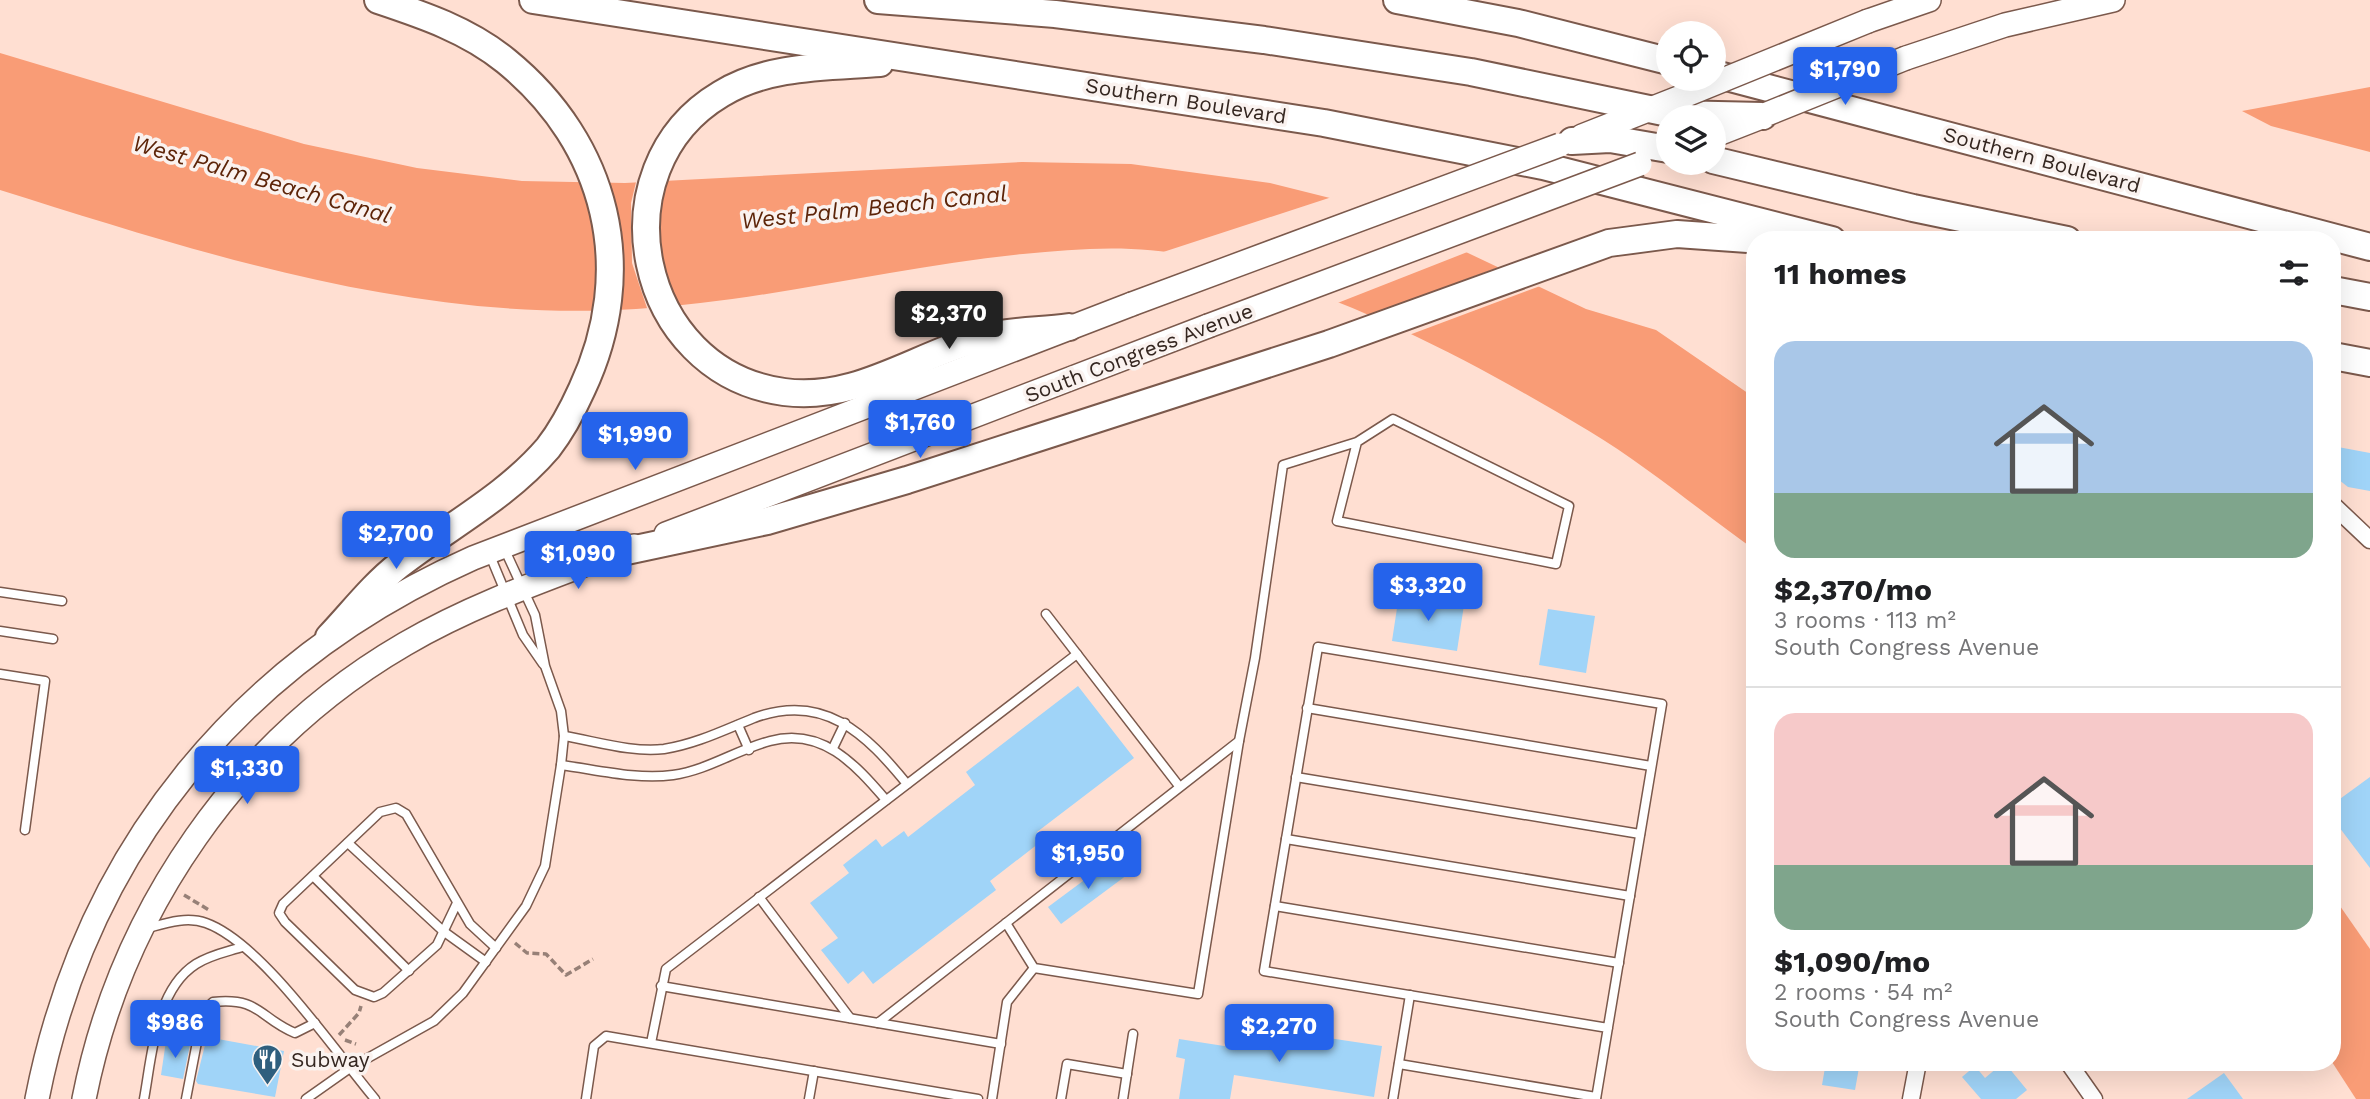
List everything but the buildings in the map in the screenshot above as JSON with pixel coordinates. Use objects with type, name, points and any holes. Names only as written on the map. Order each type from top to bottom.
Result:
[{"type":"highway","points":[[329,637],[396,566],[498,495],[535,462],[550,444],[577,401],[601,339],[609,309],[609,246],[597,188],[581,156],[544,99],[505,60],[462,32],[378,0]]},
{"type":"highway","name":"Southern Boulevard","points":[[533,0],[1258,112],[1448,147],[1679,199],[1798,231]]},
{"type":"highway","points":[[878,0],[1055,14],[1317,47],[1471,72],[1650,110],[1706,116],[1765,115]]},
{"type":"highway","points":[[1397,0],[1518,23],[1656,58]]},
{"type":"highway","points":[[927,59],[798,70],[752,79],[720,94],[692,116],[671,142],[649,198],[647,246],[659,296],[680,335],[694,351],[735,378],[769,390],[817,394],[855,387],[985,337],[1069,327]]},
{"type":"highway","name":"Southern Boulevard","points":[[1726,77],[2309,231]]},
{"type":"highway","points":[[1566,143],[1610,139],[1656,149]]},
{"type":"highway","points":[[1726,163],[1885,202],[2024,231]]},
{"type":"highway","points":[[617,553],[767,521],[907,481],[1352,336],[1593,247],[1640,236],[1695,234],[1746,239]]},
{"type":"highway","name":"Southern Boulevard","points":[[2341,239],[2370,247]]},
{"type":"highway","points":[[2341,292],[2370,297]]},
{"type":"highway","points":[[2341,358],[2370,363]]},
{"type":"main road","points":[[37,1099],[50,1038],[79,956],[111,886],[145,828],[185,774],[244,709],[329,637],[414,586],[496,549],[1069,327],[1566,143],[1868,21],[1928,0]]},
{"type":"main road","points":[[1726,131],[2005,25],[2113,0]]},
{"type":"main road","name":"South Congress Avenue","points":[[84,1099],[106,1015],[142,929],[174,870],[211,815],[293,727],[379,660],[435,628],[514,592],[1656,157]]},
{"type":"street","points":[[2341,513],[2370,540]]},
{"type":"street","points":[[1911,1099],[1916,1071]]},
{"type":"street","points":[[2074,1071],[2094,1099]]},
{"type":"lane","points":[[1006,923],[1034,968],[1198,994],[1257,646],[1283,465],[1357,442],[1393,419],[1569,506],[1556,564],[1337,521],[1357,442]]},
{"type":"lane","points":[[496,549],[514,592],[523,635],[545,666]]},
{"type":"lane","points":[[306,1099],[349,1068],[434,1021],[463,993],[526,906],[545,866],[564,736],[557,696],[545,666],[535,615],[514,592],[496,549]]},
{"type":"lane","points":[[0,592],[62,601]]},
{"type":"lane","points":[[1046,614],[1179,786]]},
{"type":"lane","points":[[0,631],[53,639]]},
{"type":"lane","points":[[1399,1064],[1596,1098],[1608,1028],[1619,963],[1630,897],[1651,766],[1662,704],[1318,647],[1264,971],[1608,1028]]},
{"type":"lane","points":[[651,1043],[666,969],[1077,654]]},
{"type":"lane","points":[[0,674],[45,681],[25,830]]},
{"type":"lane","points":[[1307,708],[1651,766]]},
{"type":"lane","points":[[564,736],[660,750],[684,746],[782,711],[804,711],[845,723],[863,734],[907,784]]},
{"type":"lane","points":[[834,748],[845,723]]},
{"type":"lane","points":[[738,725],[749,750]]},
{"type":"lane","points":[[561,765],[651,777],[703,768],[769,741],[793,738],[811,740],[834,748],[857,766],[886,800]]},
{"type":"lane","points":[[878,1023],[1239,741]]},
{"type":"lane","points":[[1296,778],[1640,834]]},
{"type":"lane","points":[[457,903],[437,945],[383,993],[374,997],[364,995],[285,922],[279,913],[283,904],[388,808],[406,814],[457,903],[477,933],[495,948]]},
{"type":"lane","points":[[1286,839],[1630,897]]},
{"type":"lane","points":[[348,843],[443,931],[486,962]]},
{"type":"lane","points":[[313,876],[409,971]]},
{"type":"lane","points":[[759,897],[850,1018]]},
{"type":"lane","points":[[1275,906],[1619,963]]},
{"type":"lane","points":[[142,929],[179,921],[204,922],[242,947],[315,1023],[375,1099]]},
{"type":"lane","points":[[144,1099],[157,1027],[178,982],[193,965],[211,956],[242,947]]},
{"type":"lane","points":[[992,1099],[1007,1002],[1034,968]]},
{"type":"lane","points":[[661,986],[1001,1044]]},
{"type":"lane","points":[[1393,1099],[1410,995]]},
{"type":"lane","points":[[186,1099],[203,1012],[213,1002],[242,1001],[257,1007],[270,1019],[295,1033],[315,1023]]},
{"type":"lane","points":[[1123,1099],[1133,1034]]},
{"type":"lane","points":[[586,1099],[594,1046],[606,1036],[978,1099]]},
{"type":"lane","points":[[1061,1099],[1067,1064],[1127,1074]]},
{"type":"lane","points":[[809,1099],[814,1071]]},
{"type":"path","points":[[505,935],[527,953],[546,954],[566,975],[593,959]]},
{"type":"path","points":[[339,1035],[359,1013],[364,995]]},
{"type":"water","name":"West Palm Beach Canal","points":[[0,53],[304,144],[417,168],[522,181],[625,183],[1022,162],[1131,164],[1270,183],[1330,198],[1409,225],[1586,309],[1656,330],[1746,392],[1746,543],[1611,445],[1496,377],[1351,308],[1251,272],[1199,258],[1111,248],[1045,252],[926,267],[782,292],[685,305],[554,311],[393,295],[313,279],[156,238],[0,190]]},
{"type":"water","points":[[2370,87],[2370,152],[2271,126],[2242,111]]},
{"type":"water","points":[[2341,907],[2370,949],[2370,1099],[2356,1099],[2338,1071],[2341,1071]]},
{"type":"pier","points":[[663,177],[654,243],[675,309],[648,311],[632,263],[631,203],[637,178]]},
{"type":"pier","points":[[1335,196],[1410,222],[1470,251],[1335,304],[1196,261],[1154,255]]},
{"type":"pier","points":[[1502,266],[1543,285],[1409,335],[1366,316]]},
{"type":"place","name":"Subway","points":[[268,1087]]}]
